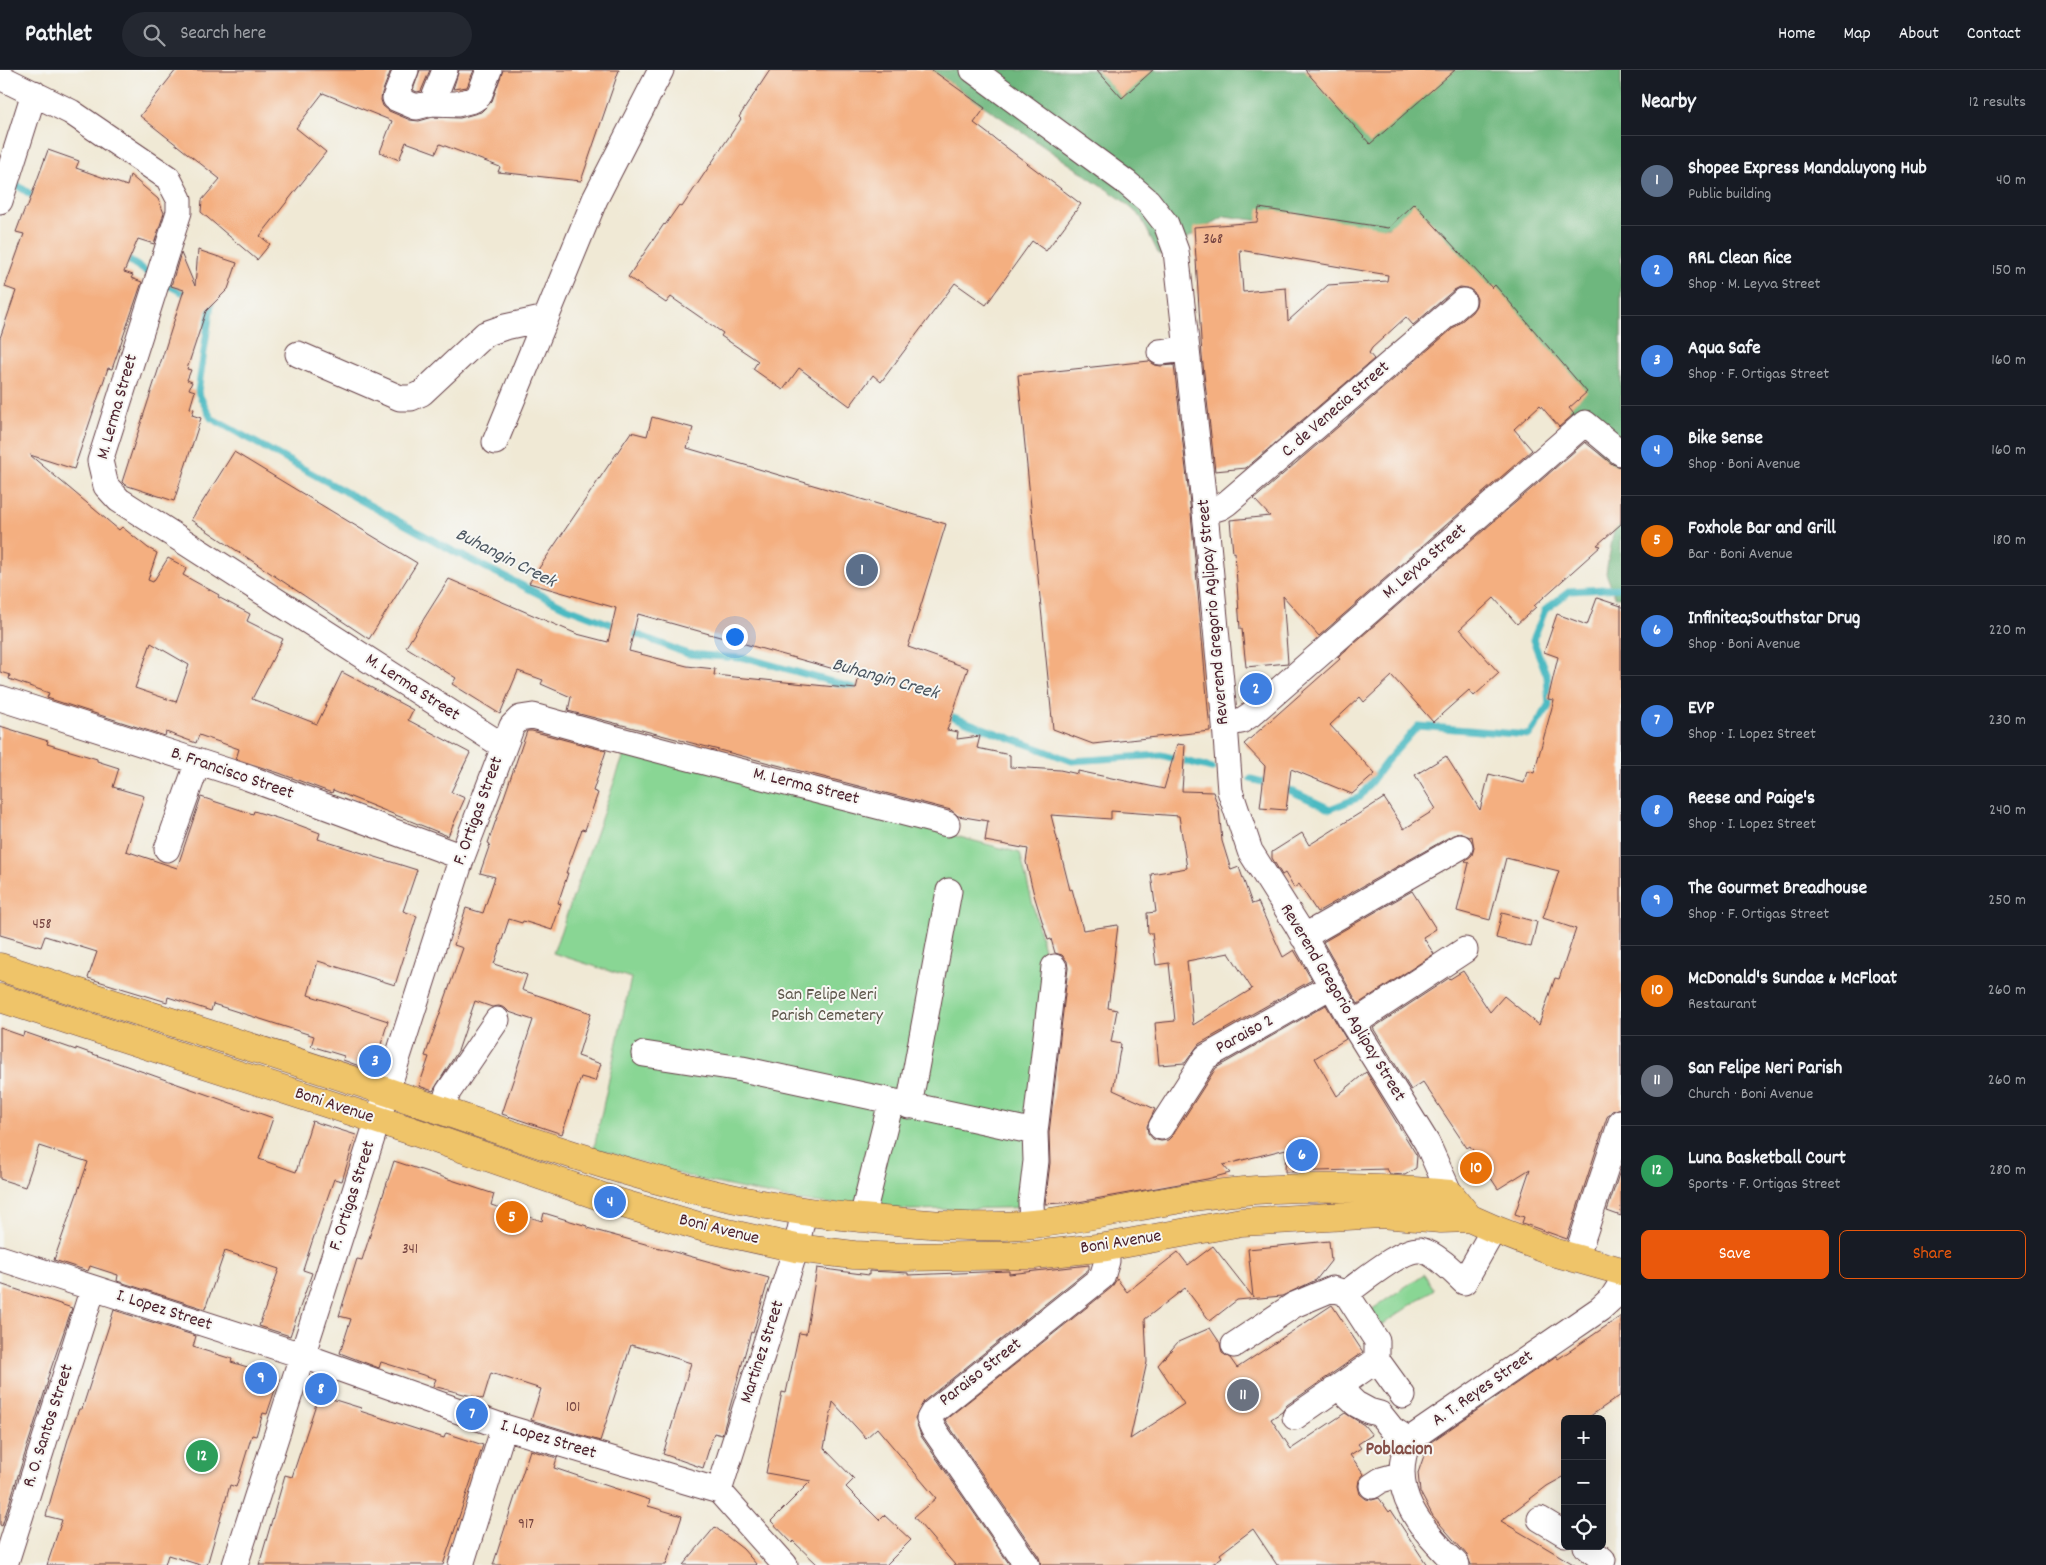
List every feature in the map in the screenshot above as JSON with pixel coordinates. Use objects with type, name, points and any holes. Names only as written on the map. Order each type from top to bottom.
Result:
[{"type":"main road","name":"Boni Avenue","points":[[0,967],[634,1174],[706,1194],[804,1212],[862,1218],[974,1225],[1032,1224],[1230,1192],[1274,1189],[1385,1188],[1450,1194]]},
{"type":"main road","name":"Boni Avenue","points":[[0,998],[378,1120],[630,1206],[705,1228],[796,1248],[854,1255],[979,1257],[1034,1255],[1106,1247],[1241,1222],[1381,1214],[1441,1219],[1469,1218]]},
{"type":"main road","name":"Reverend Gregorio Aglipay Street","points":[[1450,1194],[1469,1218],[1553,1252],[1621,1271]]},
{"type":"street","points":[[406,70],[395,98],[416,106],[432,103],[457,104],[473,100],[479,96],[489,70]]},
{"type":"street","points":[[432,103],[445,70]]},
{"type":"street","points":[[495,442],[595,199],[661,70]]},
{"type":"street","name":"Reverend Gregorio Aglipay Street","points":[[973,70],[1127,183],[1148,201],[1166,224],[1176,251],[1205,512],[1230,791],[1250,851],[1303,937],[1353,1024],[1427,1142],[1450,1194]]},
{"type":"street","name":"M. Lerma Street","points":[[0,77],[71,112],[168,178],[179,199],[179,212],[100,461],[106,486],[119,500],[503,746]]},
{"type":"street","points":[[2,196],[34,93]]},
{"type":"street","name":"C. de Venecia Street","points":[[1205,512],[1214,510],[1227,503],[1463,301]]},
{"type":"street","points":[[298,354],[400,398],[411,398],[422,393],[485,334],[546,318]]},
{"type":"street","points":[[1160,352],[1186,349]]},
{"type":"street","name":"M. Leyva Street","points":[[1225,724],[1241,721],[1250,715],[1585,423],[1621,453]]},
{"type":"street","name":"B. Francisco Street","points":[[0,698],[246,777],[462,857]]},
{"type":"street","name":"M. Lerma Street","points":[[520,718],[533,716],[644,748],[765,776],[947,824]]},
{"type":"street","name":"F. Ortigas Street","points":[[235,1565],[462,857],[503,746],[512,726],[520,718]]},
{"type":"street","points":[[167,849],[198,762]]},
{"type":"street","points":[[1303,937],[1460,847]]},
{"type":"street","points":[[862,1218],[900,1104],[949,891]]},
{"type":"street","points":[[1353,1024],[1465,950]]},
{"type":"street","points":[[1032,1224],[1031,1203],[1036,1161],[1035,1132],[1054,967]]},
{"type":"street","name":"Paraiso 2","points":[[1162,1127],[1206,1057],[1331,986]]},
{"type":"street","points":[[442,1111],[448,1092],[497,1020]]},
{"type":"street","points":[[644,1054],[742,1069],[1035,1132]]},
{"type":"street","points":[[1576,1258],[1621,1122]]},
{"type":"street","points":[[1441,1219],[1450,1194]]},
{"type":"street","name":"Martinez Street","points":[[718,1490],[796,1248],[804,1212]]},
{"type":"street","points":[[1346,1293],[1406,1251],[1420,1250],[1426,1252],[1449,1267],[1464,1282],[1494,1229]]},
{"type":"street","name":"Paraiso Street","points":[[1027,1565],[933,1428],[929,1419],[933,1412],[1102,1277],[1107,1261],[1106,1247]]},
{"type":"street","name":"I. Lopez Street","points":[[0,1258],[301,1355],[504,1427],[718,1490]]},
{"type":"street","name":"A. T. Reyes Street","points":[[1409,1440],[1600,1309],[1612,1298],[1621,1284]]},
{"type":"street","name":"R. O. Santos Street","points":[[4,1565],[93,1288]]},
{"type":"street","points":[[1234,1345],[1294,1305],[1332,1289],[1346,1293],[1377,1342],[1376,1360],[1403,1396]]},
{"type":"street","points":[[1295,1417],[1376,1360]]},
{"type":"street","points":[[1338,1387],[1356,1404],[1380,1414],[1392,1430],[1409,1440],[1402,1456],[1402,1474],[1406,1499],[1423,1530],[1457,1565]]},
{"type":"street","points":[[461,1565],[504,1427]]},
{"type":"street","points":[[1372,1486],[1381,1480],[1402,1474]]},
{"type":"street","points":[[718,1490],[785,1565]]},
{"type":"street","points":[[1540,1519],[1561,1532]]},
{"type":"street","points":[[1591,1550],[1603,1560],[1600,1565]]},
{"type":"green space","points":[[931,70],[1621,70],[1621,597],[1615,597],[1606,573],[1620,497],[1605,459],[1479,288],[1421,220],[1356,234],[1225,216],[1159,255],[1141,217],[1121,199]]},
{"type":"green space","name":"San Felipe Neri Parish Cemetery","points":[[626,749],[1020,853],[1048,966],[1042,1207],[911,1210],[799,1201],[697,1179],[594,1148],[631,978],[553,953]]},
{"type":"green space","points":[[1424,1274],[1434,1289],[1382,1325],[1371,1310]]},
{"type":"building","points":[[176,70],[391,70],[382,93],[381,100],[383,106],[389,111],[410,120],[419,121],[433,117],[460,118],[481,112],[492,101],[503,70],[619,70],[581,181],[498,172],[500,167],[440,144],[436,153],[406,142],[399,160],[380,152],[392,121],[323,93],[296,128],[326,152],[260,236],[270,244],[257,260],[201,212],[202,200],[220,179],[140,116]]},
{"type":"building","points":[[420,70],[430,70],[421,91],[417,92],[413,90]]},
{"type":"building","points":[[459,70],[474,70],[467,87],[453,89]]},
{"type":"building","points":[[770,70],[932,70],[985,108],[974,123],[1081,204],[1046,251],[1032,241],[986,305],[955,283],[881,382],[873,375],[850,406],[799,368],[783,390],[753,369],[758,361],[721,336],[723,333],[671,297],[666,303],[628,277],[664,224],[679,205],[682,207],[741,119],[739,117]]},
{"type":"building","points":[[1097,70],[1153,70],[1122,98]]},
{"type":"building","points":[[1305,70],[1455,70],[1370,144]]},
{"type":"building","points":[[48,150],[79,161],[76,168],[127,186],[130,175],[158,199],[164,213],[154,244],[138,239],[124,272],[133,275],[131,278],[142,282],[112,369],[108,368],[74,469],[30,455],[119,530],[122,527],[157,553],[148,580],[153,582],[168,558],[187,568],[183,575],[250,614],[247,621],[283,639],[252,699],[317,724],[342,672],[413,710],[408,720],[470,753],[451,792],[465,798],[448,836],[333,790],[332,793],[236,759],[239,749],[199,735],[196,743],[166,732],[165,736],[47,698],[49,693],[9,679],[10,675],[0,672],[0,338],[16,291],[5,287],[24,234],[16,232],[25,208],[27,208]],"holes":[[[151,643],[189,665],[176,702],[135,688]]]},
{"type":"building","points":[[1414,203],[1492,288],[1495,285],[1587,392],[1569,408],[1574,414],[1559,427],[1540,405],[1514,429],[1532,450],[1319,636],[1283,596],[1288,663],[1246,667],[1242,629],[1240,629],[1235,552],[1233,553],[1230,520],[1270,516],[1254,499],[1472,312],[1476,306],[1477,299],[1474,292],[1468,288],[1460,287],[1413,325],[1406,317],[1372,348],[1369,353],[1374,359],[1246,468],[1215,471],[1202,356],[1194,227],[1257,222],[1259,208],[1388,228]],"holes":[[[1240,250],[1388,275],[1387,281],[1328,285],[1288,321],[1286,288],[1243,292]]]},
{"type":"building","points":[[198,250],[237,263],[228,289],[206,311],[187,369],[191,370],[187,380],[192,382],[189,389],[195,391],[190,408],[194,409],[192,415],[201,418],[174,501],[125,485],[122,482],[184,290],[171,286],[179,259],[181,253],[195,286]]},
{"type":"building","points":[[1149,361],[1161,366],[1174,365],[1191,513],[1210,731],[1093,744],[1053,729],[1018,375]]},
{"type":"building","points":[[652,417],[693,428],[687,448],[946,524],[908,647],[968,668],[947,730],[958,732],[957,739],[980,736],[977,748],[1010,755],[1010,767],[1060,770],[1078,774],[1078,771],[1164,789],[1177,744],[1185,745],[1182,791],[1213,792],[1219,809],[1222,841],[1231,870],[1239,867],[1252,904],[1258,902],[1283,957],[1294,950],[1312,980],[1199,1044],[1185,1063],[1159,1065],[1155,1023],[1175,1021],[1169,963],[1156,965],[1152,933],[1148,933],[1147,913],[1156,912],[1151,874],[1187,868],[1179,816],[1111,811],[1111,819],[1051,815],[1070,890],[1072,889],[1083,930],[1118,925],[1108,1008],[1117,1010],[1111,1042],[1121,1044],[1113,1090],[1155,1109],[1147,1126],[1148,1133],[1153,1139],[1168,1140],[1173,1135],[1216,1068],[1326,1005],[1346,1039],[1315,1058],[1337,1096],[1366,1072],[1417,1156],[1416,1168],[1405,1175],[1390,1174],[1387,1169],[1285,1172],[1286,1149],[1223,1165],[1230,1173],[1207,1179],[1078,1202],[1045,1204],[1050,1163],[1049,1133],[1068,968],[1067,961],[1062,955],[1055,953],[1051,939],[1048,940],[1026,862],[1028,849],[985,841],[988,821],[958,816],[951,810],[568,711],[571,697],[541,684],[543,680],[518,671],[500,714],[452,684],[456,678],[406,647],[449,579],[577,634],[608,642],[616,608],[529,583],[631,432],[647,436]],"holes":[[[638,614],[859,676],[856,689],[714,675],[715,669],[687,666],[629,651]],[[1229,953],[1252,989],[1193,1025],[1187,961]]]},
{"type":"building","points":[[1585,442],[1612,464],[1621,467],[1621,524],[1597,545],[1601,546],[1534,606],[1536,607],[1517,624],[1494,598],[1460,629],[1499,673],[1474,696],[1469,690],[1433,722],[1392,676],[1364,702],[1360,697],[1330,725],[1375,774],[1352,794],[1291,769],[1286,810],[1260,808],[1265,766],[1244,744],[1340,659],[1338,657]]},
{"type":"building","points":[[234,452],[417,563],[369,639],[191,520]]},
{"type":"building","points":[[1597,598],[1621,606],[1621,1108],[1612,1111],[1607,1117],[1567,1239],[1522,1223],[1524,1217],[1515,1214],[1530,1169],[1498,1189],[1470,1146],[1467,1148],[1423,1082],[1411,1090],[1373,1028],[1449,978],[1463,971],[1490,1012],[1504,996],[1539,1025],[1555,978],[1559,979],[1576,929],[1543,918],[1559,871],[1506,858],[1490,920],[1457,911],[1469,863],[1465,861],[1472,855],[1474,848],[1472,836],[1460,833],[1453,835],[1317,912],[1299,884],[1294,888],[1285,873],[1282,875],[1272,858],[1272,852],[1302,833],[1309,845],[1384,798],[1404,829],[1436,809],[1415,775],[1446,756],[1480,810],[1489,774],[1524,783],[1527,771],[1534,773],[1554,700],[1548,699],[1558,657],[1544,652],[1557,614],[1587,625]]},
{"type":"building","points":[[0,726],[48,741],[47,744],[97,759],[97,761],[119,768],[113,787],[144,796],[126,851],[177,868],[201,797],[253,814],[254,811],[296,824],[320,833],[318,839],[417,870],[403,911],[417,916],[395,985],[318,961],[308,995],[388,1021],[373,1071],[343,1060],[344,1056],[311,1046],[314,1036],[213,1004],[211,1011],[168,997],[167,1002],[88,978],[97,952],[45,936],[41,947],[0,935]]},
{"type":"building","points":[[527,731],[606,751],[593,791],[598,793],[585,830],[582,829],[566,873],[568,873],[558,903],[561,904],[552,930],[523,921],[522,923],[509,919],[494,964],[527,975],[522,990],[591,1013],[578,1056],[601,1064],[595,1081],[581,1077],[562,1134],[502,1114],[533,1020],[509,1012],[505,1008],[499,1006],[492,1007],[475,1001],[458,1051],[433,1091],[419,1086],[429,1057],[425,1056],[463,948],[454,945],[466,908],[483,913],[495,877],[480,873],[490,844],[488,843]]},
{"type":"building","points":[[1412,891],[1436,929],[1423,937],[1434,954],[1358,1004],[1323,942]]},
{"type":"building","points":[[1502,913],[1537,922],[1531,947],[1496,938]]},
{"type":"building","points":[[0,1028],[23,1036],[24,1032],[76,1050],[76,1048],[273,1118],[259,1159],[296,1172],[312,1121],[356,1135],[342,1181],[334,1179],[312,1242],[303,1270],[312,1273],[290,1336],[259,1326],[279,1269],[225,1251],[205,1309],[117,1281],[118,1275],[90,1266],[88,1271],[54,1260],[88,1162],[39,1146],[25,1187],[0,1179]]},
{"type":"building","points":[[394,1161],[494,1194],[491,1205],[542,1221],[544,1213],[587,1226],[587,1228],[769,1278],[753,1333],[751,1332],[722,1435],[714,1433],[703,1468],[663,1454],[691,1363],[631,1345],[600,1441],[531,1420],[541,1389],[491,1373],[483,1399],[433,1386],[436,1379],[381,1362],[379,1368],[340,1353],[351,1319],[339,1316],[357,1259],[362,1260]]},
{"type":"building","points":[[1621,1168],[1621,1216],[1607,1211]]},
{"type":"building","points":[[1329,1241],[1331,1261],[1316,1280],[1282,1296],[1237,1300],[1210,1321],[1185,1288],[1145,1319],[1147,1362],[1130,1439],[1184,1404],[1158,1365],[1178,1342],[1210,1328],[1220,1343],[1222,1353],[1230,1358],[1237,1368],[1332,1305],[1363,1352],[1287,1405],[1282,1412],[1271,1419],[1291,1449],[1345,1413],[1364,1425],[1372,1435],[1358,1444],[1361,1448],[1350,1455],[1364,1474],[1359,1480],[1360,1494],[1366,1499],[1379,1498],[1389,1512],[1391,1510],[1427,1565],[1277,1565],[1253,1529],[1220,1554],[1222,1557],[1211,1565],[1041,1565],[1039,1557],[945,1420],[1111,1288],[1117,1279],[1127,1292],[1178,1252],[1188,1265],[1213,1246],[1253,1297],[1248,1249]]},
{"type":"building","points":[[1089,1265],[1089,1269],[924,1401],[915,1418],[921,1436],[1010,1565],[955,1565],[914,1517],[936,1498],[877,1428],[866,1438],[833,1402],[824,1448],[854,1479],[846,1487],[879,1520],[884,1515],[911,1540],[886,1565],[818,1565],[793,1541],[792,1543],[771,1521],[811,1481],[766,1473],[782,1392],[786,1393],[799,1333],[806,1334],[817,1268],[869,1275],[869,1271],[908,1273],[908,1275],[1009,1271],[1009,1274]]},
{"type":"building","points":[[0,1284],[72,1308],[47,1380],[2,1526],[0,1525]]},
{"type":"building","points":[[114,1310],[196,1336],[193,1347],[232,1359],[231,1362],[277,1376],[277,1384],[267,1414],[263,1413],[256,1436],[252,1435],[236,1487],[230,1485],[207,1565],[200,1565],[168,1555],[165,1565],[47,1565],[62,1520],[46,1516],[69,1436],[79,1409],[82,1409]]},
{"type":"building","points":[[1621,1316],[1621,1395],[1592,1415],[1561,1415],[1561,1478],[1547,1486],[1501,1521],[1575,1565],[1471,1565],[1467,1555],[1433,1516],[1420,1492],[1418,1473],[1428,1444],[1556,1356],[1558,1359]]},
{"type":"building","points":[[319,1395],[361,1408],[360,1411],[444,1438],[446,1433],[483,1445],[443,1565],[259,1565],[285,1475],[292,1477]]},
{"type":"building","points":[[530,1450],[557,1458],[554,1468],[650,1500],[648,1506],[682,1516],[666,1565],[493,1565]]},
{"type":"building","points":[[715,1527],[743,1549],[757,1565],[683,1565]]},
{"type":"waterway","name":"Buhangin Creek","points":[[11,181],[30,194],[41,198]]},
{"type":"waterway","name":"Buhangin Creek","points":[[122,256],[153,276]]},
{"type":"waterway","name":"Buhangin Creek","points":[[162,282],[190,296]]},
{"type":"waterway","name":"Buhangin Creek","points":[[205,301],[211,304],[198,392],[211,418],[453,551],[563,606],[688,654],[751,659],[865,691]]},
{"type":"waterway","name":"Buhangin Creek","points":[[1251,779],[1285,788],[1330,809],[1360,797],[1386,762],[1418,726],[1529,735],[1549,706],[1547,676],[1533,640],[1545,610],[1570,591],[1621,588]]},
{"type":"waterway","name":"Buhangin Creek","points":[[945,714],[1072,761],[1161,755],[1212,768]]},
{"type":"place","name":"Shopee Express Mandaluyong Hub","points":[[862,570]]},
{"type":"place","name":"RRL Clean Rice","points":[[1256,689]]},
{"type":"place","name":"Aqua Safe","points":[[375,1061]]},
{"type":"place","name":"Infinitea;Southstar Drug","points":[[1302,1155]]},
{"type":"place","name":"McDonald's Sundae & McFloat","points":[[1476,1168]]},
{"type":"place","name":"Bike Sense","points":[[610,1202]]},
{"type":"place","name":"Foxhole Bar and Grill","points":[[512,1217]]},
{"type":"place","name":"The Gourmet Breadhouse","points":[[261,1378]]},
{"type":"place","name":"Reese and Paige's","points":[[321,1389]]},
{"type":"place","name":"San Felipe Neri Parish","points":[[1243,1395]]},
{"type":"place","name":"EVP","points":[[472,1414]]},
{"type":"place","name":"Luna Basketball Court","points":[[202,1456]]},
{"type":"district","name":"Poblacion","points":[[1399,1450]]}]
